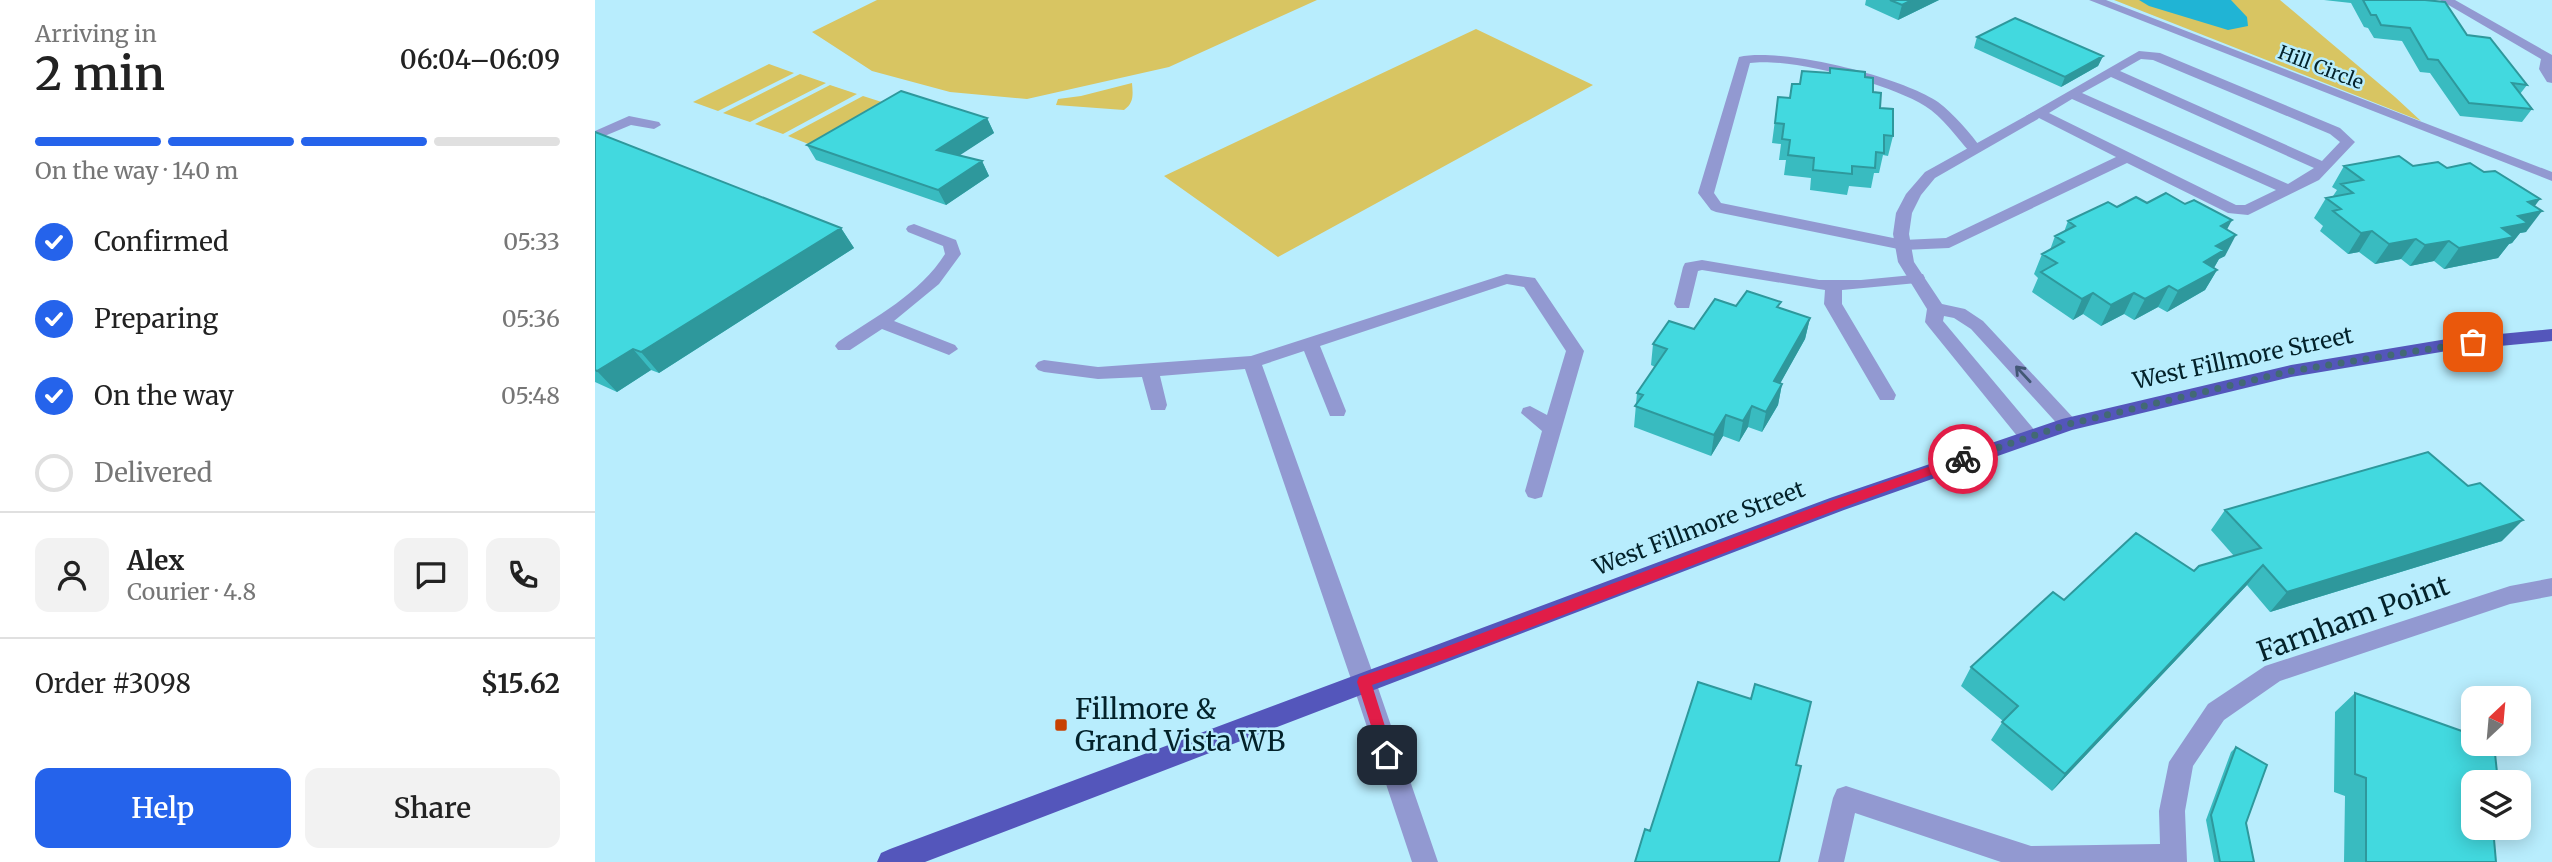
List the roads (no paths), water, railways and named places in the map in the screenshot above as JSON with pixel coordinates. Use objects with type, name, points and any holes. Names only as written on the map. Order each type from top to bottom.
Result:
[{"type":"main road","name":"West Fillmore Street","points":[[890,862],[1861,495],[2069,424],[2291,371],[2447,345],[2552,335]]},
{"type":"street","name":"Hill Circle","points":[[2095,0],[2552,177]]},
{"type":"street","points":[[2446,0],[2550,59],[2546,69],[2552,79]]},
{"type":"street","points":[[2029,437],[1934,322],[1936,309],[1906,261],[1901,234],[1904,213],[1914,194],[1930,175],[2036,114],[2073,94],[2139,55],[2155,56],[2335,131],[2348,142],[2314,177],[2248,210],[2233,210],[2036,114]]},
{"type":"street","points":[[2111,72],[2324,167]]},
{"type":"street","points":[[2073,94],[2289,190]]},
{"type":"street","name":"Hill Circle","points":[[2533,168],[2552,169]]},
{"type":"street","points":[[844,345],[927,286],[947,268],[953,254],[950,243],[914,229]]},
{"type":"street","points":[[1683,304],[1691,267],[1721,267],[1834,285],[1861,285],[1917,278]]},
{"type":"street","points":[[1044,366],[1098,373],[1252,362],[1506,279],[1529,282],[1575,351],[1535,491]]},
{"type":"street","points":[[1834,285],[1833,304],[1887,395]]},
{"type":"street","points":[[1936,309],[1959,313],[1977,325],[2069,424]]},
{"type":"street","points":[[879,321],[949,349]]},
{"type":"street","points":[[1310,343],[1336,411]]},
{"type":"street","points":[[1252,362],[1425,862]]},
{"type":"street","points":[[1149,370],[1158,405]]},
{"type":"street","points":[[1530,413],[1553,429]]},
{"type":"street","name":"Farnham Point","points":[[2174,860],[2172,811],[2181,762],[2216,712],[2273,673],[2510,595],[2552,587]]},
{"type":"street","points":[[1831,862],[1846,798],[2031,859],[2174,860]]},
{"type":"lane","points":[[1975,149],[1930,102],[1862,76],[1777,59],[1752,57],[1744,60],[1706,193],[1716,206],[1903,245],[1948,243],[2128,158]]},
{"type":"lane","points":[[595,136],[629,120],[654,125]]},
{"type":"water","points":[[2139,0],[2231,0],[2247,17],[2248,26],[2228,30],[2149,6]]},
{"type":"place","name":"Fillmore & Grand Vista WB","points":[[1061,725]]}]
